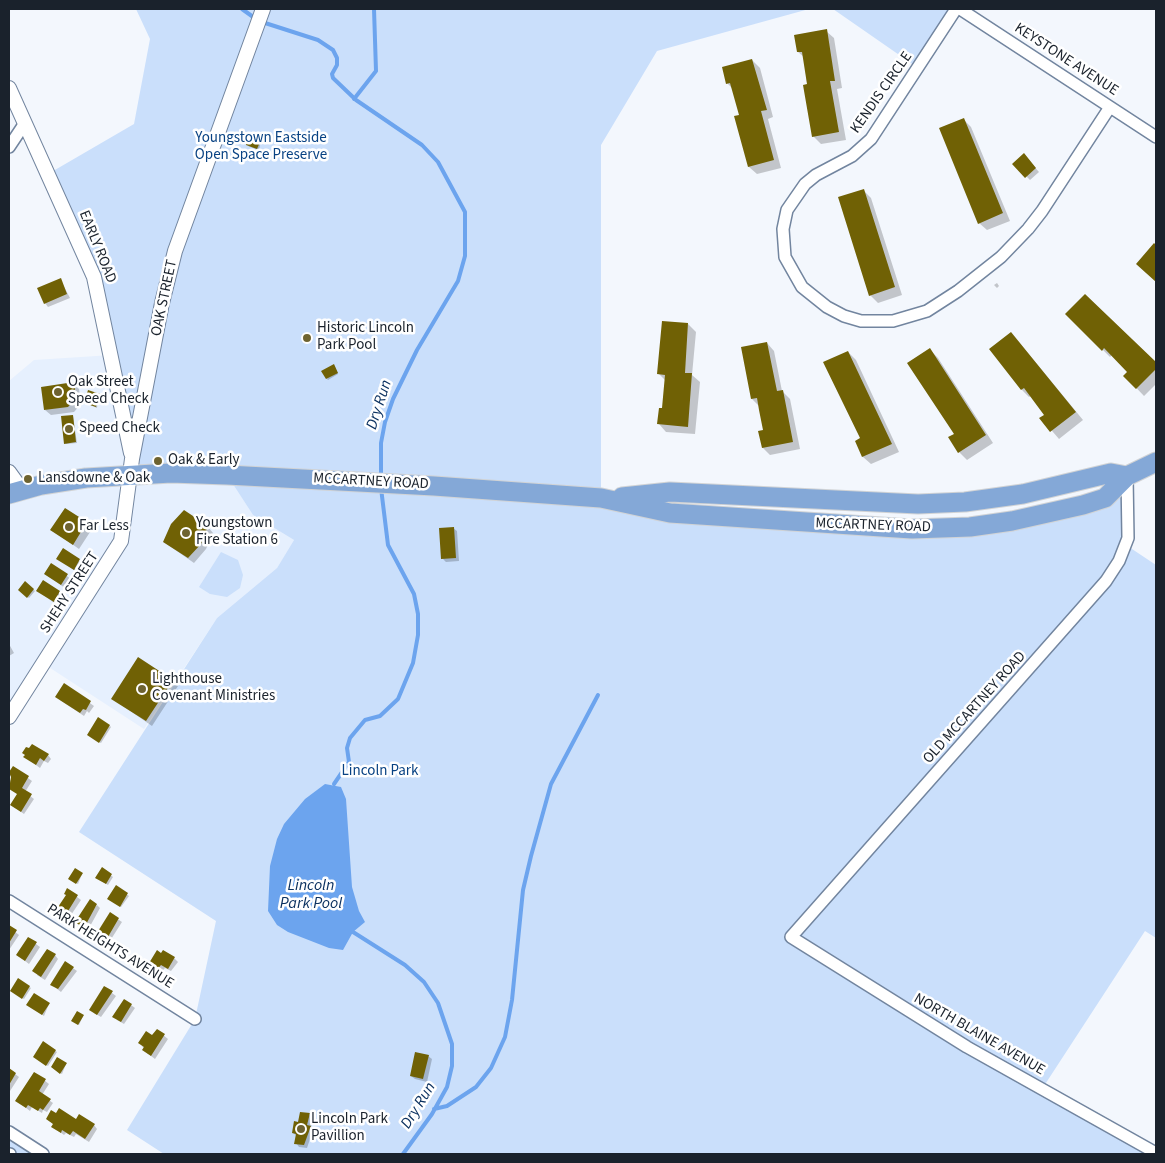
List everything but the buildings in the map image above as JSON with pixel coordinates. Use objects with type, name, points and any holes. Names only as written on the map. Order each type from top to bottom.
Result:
[{"type":"highway","name":"MCCARTNEY ROAD","points":[[132,467],[171,473],[227,474],[604,498],[678,514],[836,526],[912,529],[960,527],[1012,521],[1083,505],[1110,495],[1127,476],[1156,462]]},
{"type":"highway","points":[[15,492],[132,467]]},
{"type":"highway","name":"MCCARTNEY ROAD","points":[[604,498],[670,492],[918,504],[965,502],[1023,494],[1111,473],[1127,476]]},
{"type":"street","name":"OAK STREET","points":[[132,467],[162,303],[175,251],[263,9]]},
{"type":"street","name":"KENDIS CIRCLE","points":[[958,9],[871,139],[852,156],[816,175],[805,184],[787,210],[783,229],[785,256],[802,287],[827,308],[844,316],[861,320],[893,321],[927,311],[958,291],[1001,257],[1028,229],[1042,211],[1110,107]]},
{"type":"street","name":"KEYSTONE AVENUE","points":[[958,9],[1156,136]]},
{"type":"street","name":"EARLY ROAD","points":[[9,88],[94,277],[101,300],[132,467]]},
{"type":"street","points":[[9,147],[25,123]]},
{"type":"street","name":"SHEHY STREET","points":[[9,717],[117,550],[121,541],[132,467]]},
{"type":"street","points":[[9,472],[15,492]]},
{"type":"street","name":"OLD MCCARTNEY ROAD","points":[[791,937],[1106,581],[1119,561],[1128,538],[1127,476]]},
{"type":"street","name":"PARK HEIGHTS AVENUE","points":[[9,901],[195,1019]]},
{"type":"street","name":"NORTH BLAINE AVENUE","points":[[791,937],[975,1052],[1156,1153]]},
{"type":"street","points":[[9,1132],[43,1154]]},
{"type":"shaded area","points":[[112,355],[227,475],[253,515],[294,540],[277,568],[217,618],[144,729],[44,664],[9,716],[9,381],[34,360]]},
{"type":"green space","name":"Lincoln Park","points":[[136,9],[809,9],[657,51],[601,145],[601,498],[912,529],[1083,505],[1127,476],[1126,545],[1156,565],[1156,938],[1145,931],[1042,1089],[1156,1154],[164,1154],[127,1130],[195,1019],[216,921],[79,832],[217,618],[277,568],[294,540],[253,515],[227,475],[131,475],[101,300],[48,174],[134,124],[150,39]]},
{"type":"green space","points":[[833,9],[956,9],[918,68]]},
{"type":"green space","points":[[221,552],[238,560],[243,575],[240,588],[227,597],[210,594],[199,587]]},
{"type":"green space","points":[[9,1132],[43,1154],[10,1154]]},
{"type":"water","name":"Lincoln Park Pool","points":[[325,784],[341,787],[346,799],[352,887],[359,911],[365,922],[353,932],[343,950],[329,948],[288,932],[277,925],[268,911],[270,866],[277,839],[284,824],[305,799]]},
{"type":"waterway","name":"Dry Run","points":[[242,9],[256,19]]},
{"type":"waterway","points":[[354,99],[376,71],[374,9]]},
{"type":"waterway","name":"Dry Run","points":[[262,22],[318,40],[333,50],[337,58],[337,65],[332,74],[333,78],[356,100],[422,145],[438,162],[465,212],[465,256],[458,281],[417,350],[393,399],[385,422],[381,443],[381,478]]},
{"type":"waterway","name":"Dry Run","points":[[334,784],[349,762],[347,748],[350,738],[365,720],[380,716],[398,699],[413,663],[418,635],[418,614],[414,594],[388,545],[381,488]]},
{"type":"waterway","points":[[434,1109],[447,1106],[476,1087],[491,1068],[505,1037],[512,1000],[523,890],[531,856],[551,784],[598,695]]},
{"type":"waterway","name":"Dry Run","points":[[353,932],[405,965],[424,982],[438,1003],[452,1044],[452,1066],[447,1087],[432,1114],[403,1154]]},
{"type":"place","name":"Historic Lincoln Park Pool","points":[[307,338]]},
{"type":"place","name":"Oak Street Speed Check","points":[[58,392]]},
{"type":"place","name":"Speed Check","points":[[69,429]]},
{"type":"place","name":"Oak & Early","points":[[158,461]]},
{"type":"place","name":"Lansdowne & Oak","points":[[28,479]]},
{"type":"place","name":"Far Less","points":[[69,527]]},
{"type":"place","name":"Youngstown Fire Station 6","points":[[186,533]]},
{"type":"place","name":"Lighthouse Covenant Ministries","points":[[142,689]]},
{"type":"place","name":"Lincoln Park Pavillion","points":[[301,1129]]},
{"type":"park label","name":"Youngstown Eastside Open Space Preserve","points":[[261,148]]}]
